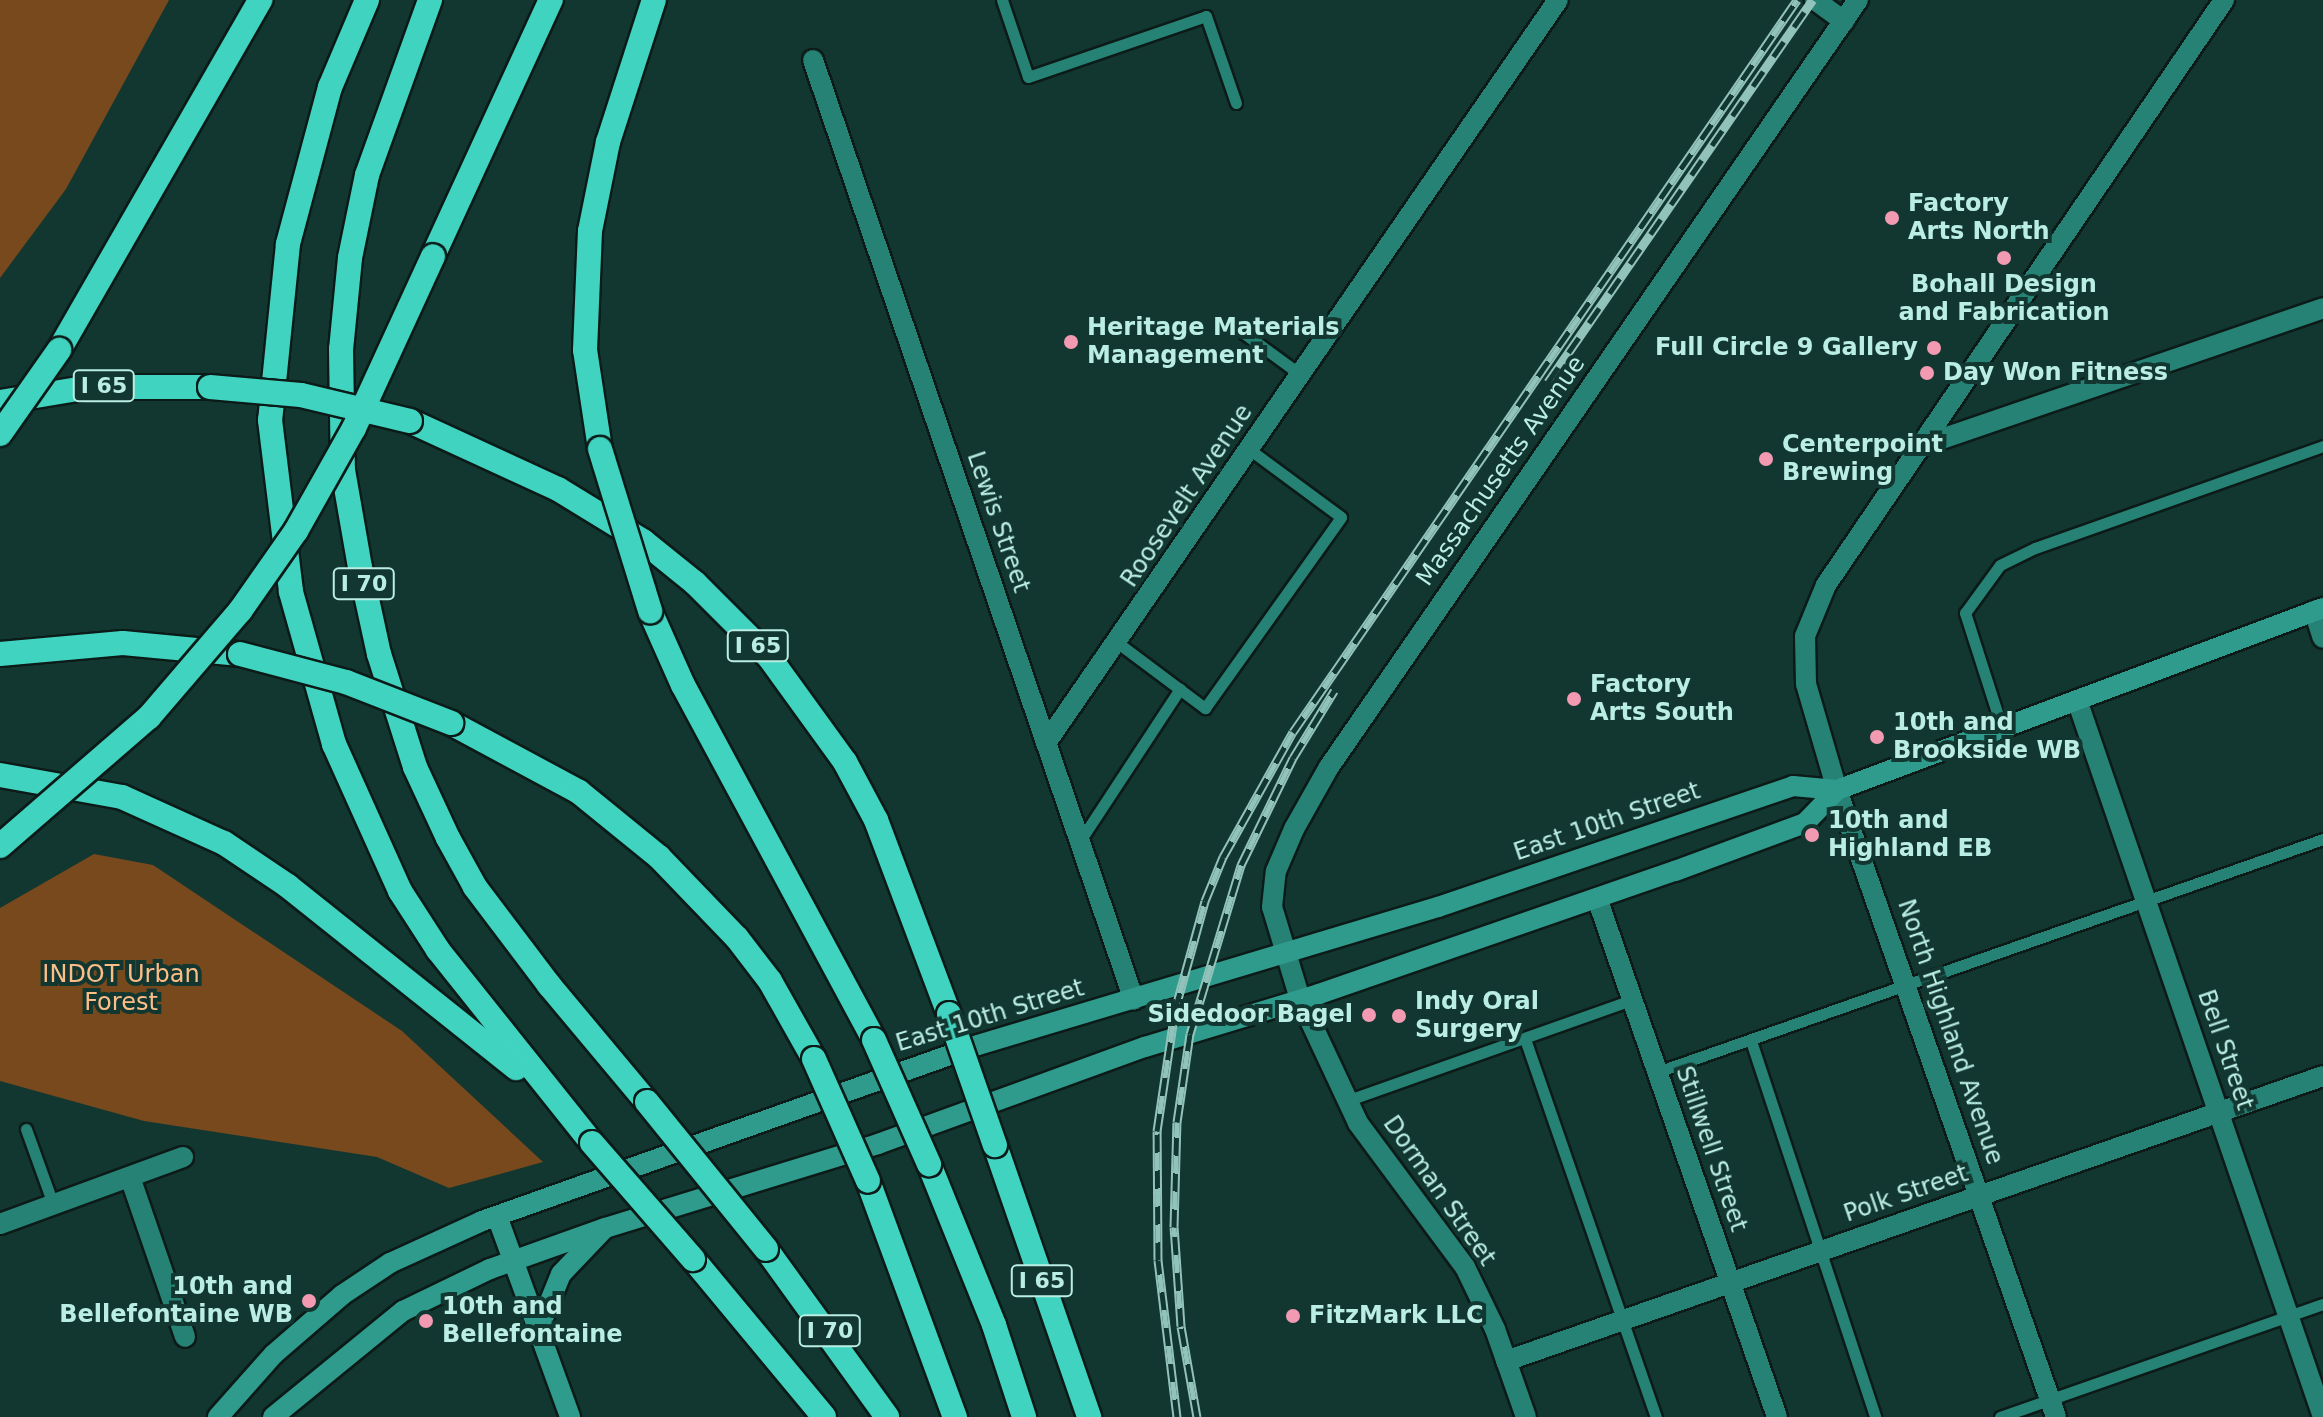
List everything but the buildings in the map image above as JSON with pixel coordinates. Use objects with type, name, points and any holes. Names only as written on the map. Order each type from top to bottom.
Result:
[{"type":"highway","points":[[0,434],[59,350],[260,0]]},
{"type":"highway","points":[[367,0],[330,87],[288,244],[270,420],[291,592],[334,744],[400,891],[438,950],[592,1143],[824,1417]]},
{"type":"highway","name":"I 70","points":[[430,0],[367,175],[350,258],[341,349],[343,470],[360,567],[379,654],[415,767],[475,887],[549,985],[766,1249],[887,1417]]},
{"type":"highway","points":[[0,846],[140,726],[240,611],[296,531],[354,428],[551,0]]},
{"type":"highway","points":[[654,0],[612,128],[590,231],[585,350],[600,449],[650,611],[683,685],[874,1040],[929,1164],[994,1325],[1024,1417]]},
{"type":"highway","name":"I 65","points":[[0,402],[90,387],[210,387],[301,395],[410,421],[558,489],[643,541],[695,583],[769,657],[845,762],[876,820],[949,1014],[1089,1417]]},
{"type":"highway","points":[[0,654],[123,643],[240,654],[346,682],[451,723],[579,792],[659,857],[737,938],[770,981],[814,1059],[868,1181],[955,1417]]},
{"type":"highway","points":[[0,775],[122,797],[224,843],[288,886],[487,1041],[592,1143]]},
{"type":"main road","name":"East 10th Street","points":[[273,1417],[403,1311],[514,1260],[605,1228],[852,1153],[1145,1047],[1300,999],[1597,898],[1805,823],[1837,790],[2318,610]]},
{"type":"main road","name":"East 10th Street","points":[[218,1417],[274,1354],[342,1295],[390,1263],[497,1216],[852,1087],[1285,954],[1793,786],[1837,790]]},
{"type":"main road","points":[[497,1216],[570,1417]]},
{"type":"main road","points":[[539,1328],[561,1274],[605,1228]]},
{"type":"street","name":"Roosevelt Avenue","points":[[1046,743],[1118,643],[1558,0]]},
{"type":"street","points":[[1815,0],[1844,21]]},
{"type":"street","name":"Massachusetts Avenue","points":[[1300,999],[1272,907],[1276,871],[1329,767],[1858,0]]},
{"type":"street","points":[[1921,446],[2224,0]]},
{"type":"street","name":"Lewis Street","points":[[813,60],[1134,1000]]},
{"type":"street","points":[[1921,446],[2323,308]]},
{"type":"street","name":"North Highland Avenue","points":[[1921,446],[1822,592],[1805,636],[1803,662],[1837,790],[2053,1408]]},
{"type":"street","points":[[2318,610],[2323,638]]},
{"type":"street","name":"Bell Street","points":[[2077,700],[2323,1417]]},
{"type":"street","name":"Stillwell Street","points":[[1597,898],[1777,1417]]},
{"type":"street","name":"Dorman Street","points":[[1300,999],[1346,1102],[1465,1267],[1506,1361],[1526,1417]]},
{"type":"street","name":"Polk Street","points":[[1506,1361],[2323,1076]]},
{"type":"street","points":[[0,1224],[183,1157]]},
{"type":"street","points":[[130,1177],[185,1337]]},
{"type":"lane","points":[[1002,0],[1028,77],[1206,16],[1236,103]]},
{"type":"lane","points":[[1230,323],[1301,375]]},
{"type":"lane","points":[[2002,728],[1965,613],[2000,565],[2035,548],[2323,446]]},
{"type":"lane","points":[[1118,643],[1205,708],[1341,517],[1250,450]]},
{"type":"lane","points":[[1079,842],[1180,689]]},
{"type":"lane","points":[[1657,1072],[2323,839]]},
{"type":"lane","points":[[1346,1102],[1632,1000]]},
{"type":"lane","points":[[1525,1039],[1656,1417]]},
{"type":"lane","points":[[1751,1041],[1875,1417]]},
{"type":"lane","points":[[26,1129],[53,1204]]},
{"type":"lane","points":[[2000,1417],[2053,1408],[2323,1304]]},
{"type":"green space","points":[[0,0],[169,0],[66,189],[0,278]]},
{"type":"green space","name":"INDOT Urban Forest","points":[[94,854],[153,865],[402,1031],[543,1162],[449,1188],[377,1157],[144,1121],[0,1081],[0,908]]},
{"type":"railway","points":[[1177,1417],[1158,1260],[1157,1131],[1175,1010],[1205,901],[1223,857],[1293,732],[1797,0]]},
{"type":"railway","points":[[1548,382],[1813,0]]},
{"type":"railway","points":[[1197,1417],[1181,1326],[1174,1227],[1177,1122],[1190,1034],[1241,865],[1293,758],[1334,691]]},
{"type":"place","name":"Factory Arts North","points":[[1892,218]]},
{"type":"place","name":"Bohall Design and Fabrication","points":[[2004,258]]},
{"type":"place","name":"Heritage Materials Management","points":[[1071,342]]},
{"type":"place","name":"Full Circle 9 Gallery","points":[[1934,348]]},
{"type":"place","name":"Day Won Fitness","points":[[1927,373]]},
{"type":"place","name":"Centerpoint Brewing","points":[[1766,459]]},
{"type":"place","name":"Factory Arts South","points":[[1574,699]]},
{"type":"place","name":"10th and Brookside WB","points":[[1877,737]]},
{"type":"place","name":"10th and Highland EB","points":[[1812,835]]},
{"type":"place","name":"Sidedoor Bagel","points":[[1369,1015]]},
{"type":"place","name":"Indy Oral Surgery","points":[[1399,1016]]},
{"type":"place","name":"10th and Bellefontaine WB","points":[[309,1301]]},
{"type":"place","name":"FitzMark LLC","points":[[1293,1316]]},
{"type":"place","name":"10th and Bellefontaine","points":[[426,1321]]}]
